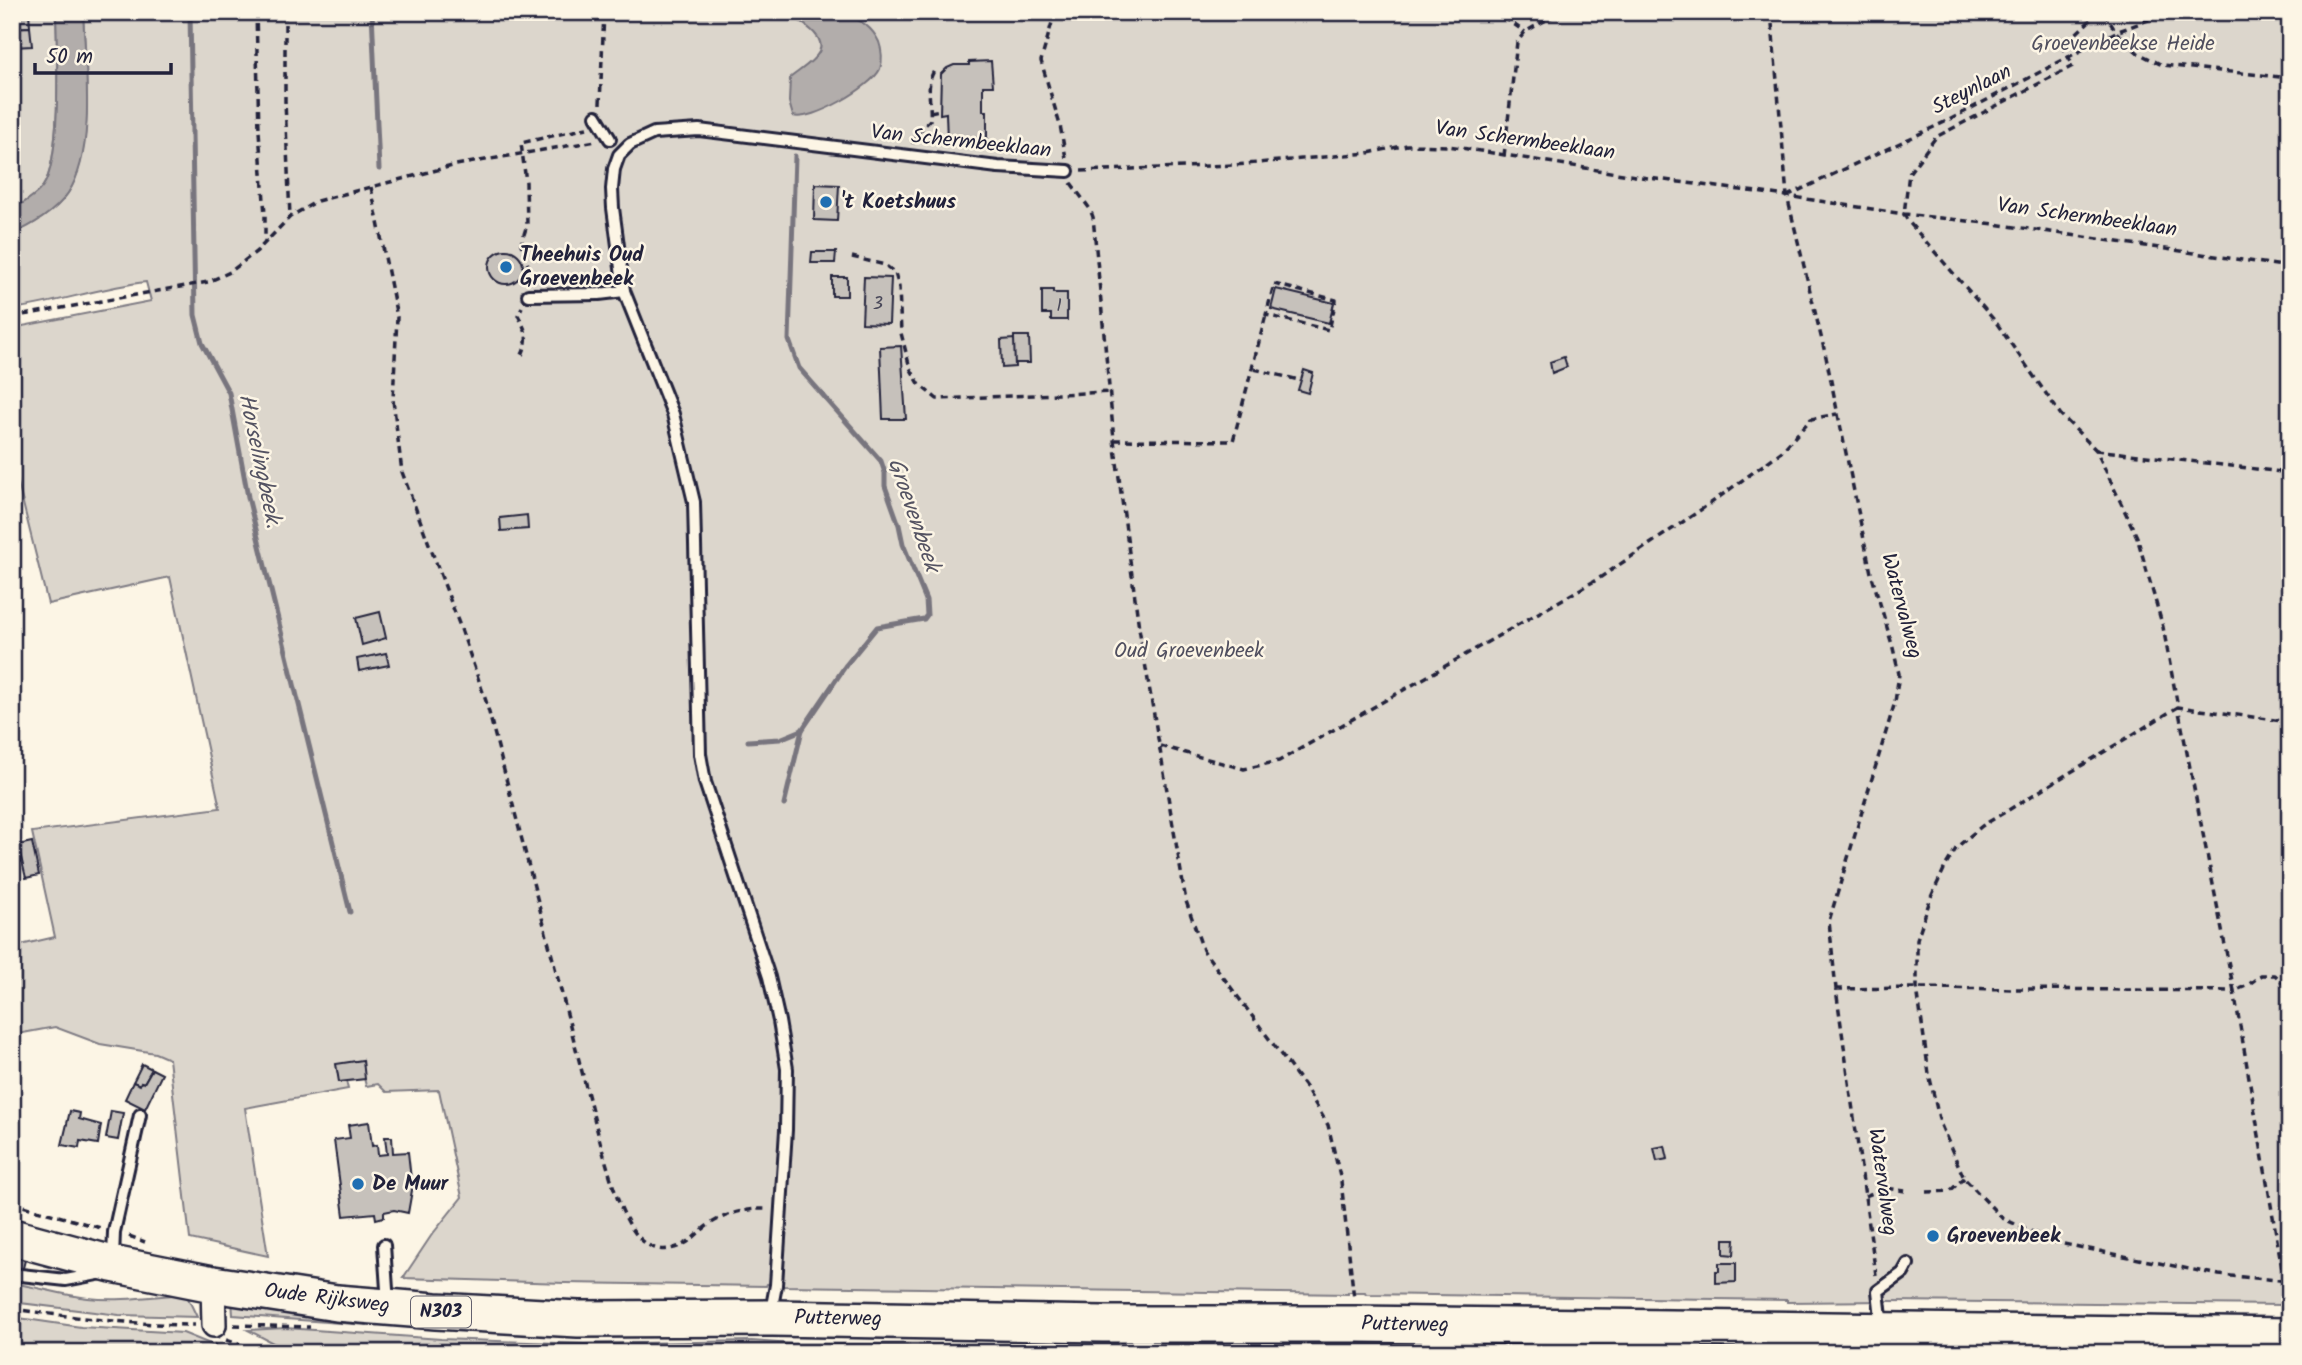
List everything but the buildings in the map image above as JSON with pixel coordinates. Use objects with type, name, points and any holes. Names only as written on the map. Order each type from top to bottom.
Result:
[{"type":"main road","name":"Oude Rijksweg","points":[[12,1237],[112,1264],[213,1284],[337,1303],[578,1319],[773,1310]]},
{"type":"main road","name":"Putterweg","points":[[773,1310],[1116,1324],[1356,1324],[2290,1336]]},
{"type":"street","points":[[213,1284],[214,1325]]},
{"type":"lane","points":[[596,116],[610,139]]},
{"type":"lane","name":"Van Schermbeeklaan","points":[[624,291],[613,208],[614,169],[619,155],[630,144],[654,133],[699,130],[998,167],[1068,172]]},
{"type":"lane","points":[[528,295],[624,291],[673,414],[694,502],[700,754],[705,782],[769,977],[787,1069],[786,1130],[773,1310]]},
{"type":"lane","points":[[12,1273],[66,1280],[104,1273],[112,1264],[114,1231],[140,1115]]},
{"type":"lane","points":[[384,1245],[388,1307]]},
{"type":"lane","points":[[1882,1332],[1878,1291],[1903,1273],[1908,1264]]},
{"type":"path","points":[[256,12],[265,242]]},
{"type":"path","points":[[285,12],[285,101],[290,217]]},
{"type":"path","points":[[522,244],[527,225],[524,153],[521,143],[592,127],[601,100],[604,12]]},
{"type":"path","points":[[1055,12],[1041,61],[1060,125],[1069,180],[1093,217],[1114,440],[1139,628],[1186,901],[1203,950],[1305,1087],[1328,1125],[1341,1181],[1356,1324]]},
{"type":"path","points":[[1493,12],[1525,32]]},
{"type":"path","points":[[1504,156],[1517,42],[1525,32],[1560,12]]},
{"type":"path","name":"Watervalweg","points":[[1771,12],[1787,196],[1826,357],[1871,573],[1899,674],[1895,702],[1829,921],[1878,1291]]},
{"type":"path","points":[[2290,78],[2162,65],[2138,53],[2116,32],[2102,12],[2063,46],[2073,66],[1936,136],[1909,173],[1904,214],[1996,321],[2061,415],[2096,450],[2137,537],[2163,627],[2288,1281],[2290,1311]]},
{"type":"path","name":"Steynlaan","points":[[1787,196],[1949,120],[2116,32],[2170,12]]},
{"type":"path","points":[[911,157],[915,136],[930,120],[929,92],[932,73],[936,68]]},
{"type":"path","points":[[930,112],[940,110]]},
{"type":"path","points":[[12,317],[208,282],[230,272],[290,217],[317,201],[456,164],[610,139]]},
{"type":"path","name":"Van Schermbeeklaan","points":[[1068,172],[1302,160],[1368,153],[1407,145],[1449,146],[1641,177],[2290,267]]},
{"type":"path","points":[[371,187],[397,317],[393,400],[402,472],[486,701],[602,1149],[621,1208],[632,1230],[645,1243],[656,1249],[667,1250],[684,1244],[708,1226],[740,1211],[756,1208],[781,1209]]},
{"type":"path","points":[[852,257],[886,265],[895,273],[899,287],[901,333],[910,368],[920,385],[937,399],[1110,392]]},
{"type":"path","points":[[1114,440],[1233,441],[1274,284],[1336,300],[1329,330],[1266,316]]},
{"type":"path","points":[[1253,369],[1300,380]]},
{"type":"path","points":[[1160,746],[1244,769],[1279,761],[1598,579],[1712,503],[1771,459],[1811,419],[1837,414]]},
{"type":"path","points":[[2096,450],[2290,473]]},
{"type":"path","points":[[2288,1281],[2219,1275],[2054,1242],[2002,1218],[1964,1178],[1940,1123],[1929,1074],[1917,988],[1917,939],[1931,897],[1957,847],[1982,826],[2178,707],[2290,722]]},
{"type":"path","points":[[1836,989],[2234,991],[2261,975],[2275,975],[2290,990]]},
{"type":"path","points":[[1927,1192],[1950,1191],[1964,1178]]},
{"type":"path","points":[[1865,1196],[1886,1188],[1905,1191]]},
{"type":"path","points":[[12,1309],[140,1324],[214,1325],[223,1338],[231,1343],[265,1353]]},
{"type":"green space","points":[[12,12],[56,12],[57,76],[56,129],[49,173],[40,190],[12,210]]},
{"type":"green space","name":"Oud Groevenbeek","points":[[83,12],[2290,12],[2290,1303],[1787,1302],[1365,1292],[1348,1294],[783,1286],[783,1283],[766,1286],[403,1278],[462,1197],[439,1090],[386,1092],[378,1084],[366,1086],[363,1074],[345,1077],[348,1089],[245,1108],[268,1256],[190,1239],[169,1059],[155,1053],[100,1044],[55,1027],[12,1035],[12,947],[55,937],[32,832],[220,808],[170,577],[48,604],[12,459],[12,328],[151,301],[146,282],[12,309],[12,234],[28,227],[57,206],[68,193],[77,175],[86,130],[87,105]]},
{"type":"green space","points":[[12,1283],[100,1299],[186,1294],[197,1317],[119,1315],[12,1302]]},
{"type":"green space","points":[[232,1300],[381,1317],[367,1325],[233,1315]]},
{"type":"green space","points":[[12,1317],[81,1327],[183,1333],[215,1346],[244,1353],[12,1353]]},
{"type":"green space","points":[[286,1328],[441,1339],[584,1344],[752,1341],[792,1344],[1648,1353],[300,1353],[248,1330]]},
{"type":"shaded area","points":[[56,12],[83,12],[87,106],[83,154],[77,175],[63,200],[43,217],[12,234],[12,210],[43,186],[53,153],[57,103]]},
{"type":"shaded area","points":[[787,12],[826,12],[851,17],[862,23],[872,31],[879,42],[882,56],[880,69],[866,85],[826,109],[813,114],[793,116],[789,102],[790,78],[813,59],[821,46],[810,29]]},
{"type":"waterway","name":"Horselingbeek.","points":[[190,12],[195,315],[202,343],[229,393],[248,497],[350,912]]},
{"type":"waterway","name":"Groevenbeek","points":[[372,12],[379,169]]},
{"type":"waterway","name":"Groevenbeek","points":[[784,805],[802,730],[846,665],[877,627],[924,619],[927,615],[926,600],[903,544],[885,486],[881,461],[799,368],[789,340],[795,156]]},
{"type":"waterway","points":[[748,741],[780,739],[802,730]]},
{"type":"place","name":"'t Koetshuus","points":[[826,202]]},
{"type":"place","name":"Theehuis Oud Groevenbeek","points":[[506,267]]},
{"type":"place","name":"De Muur","points":[[358,1184]]},
{"type":"place","name":"Groevenbeek","points":[[1933,1236]]},
{"type":"park label","name":"Groevenbeekse Heide","points":[[2123,44]]}]
